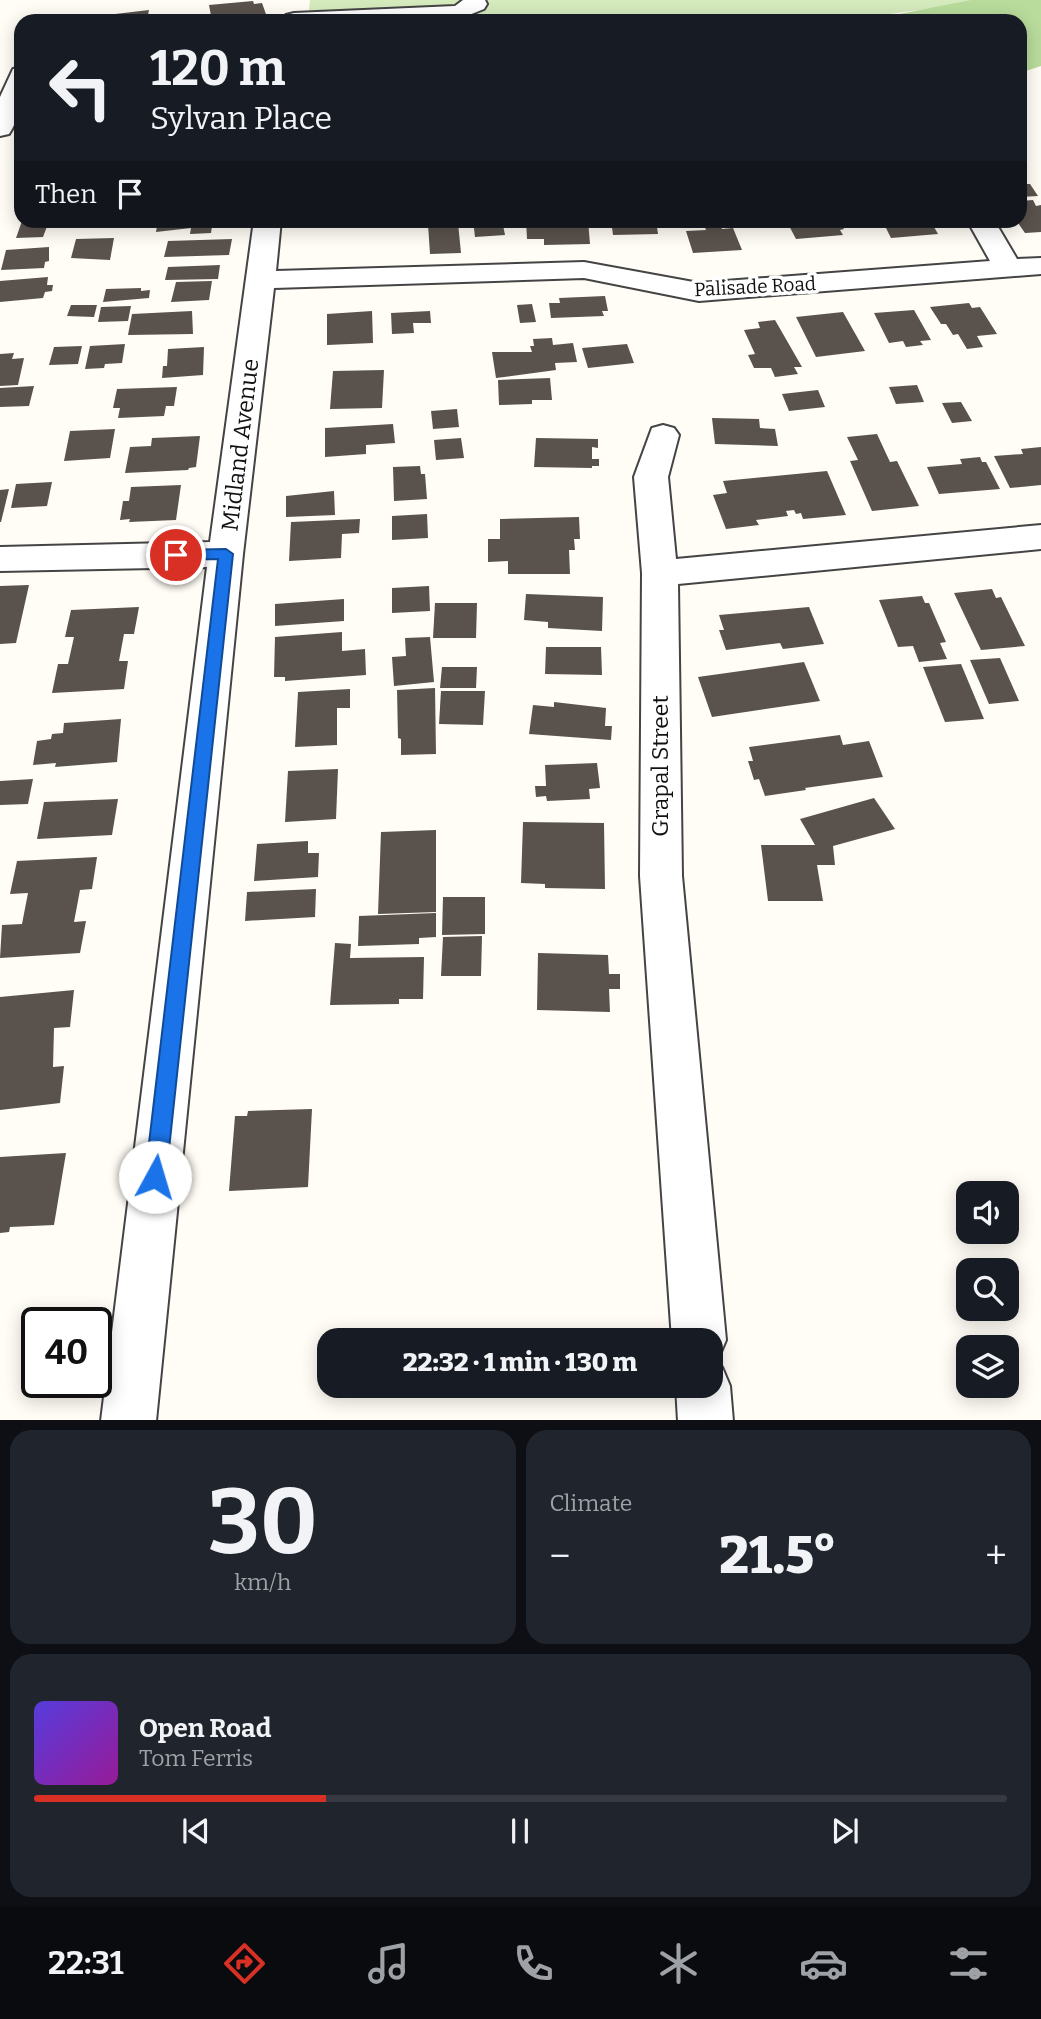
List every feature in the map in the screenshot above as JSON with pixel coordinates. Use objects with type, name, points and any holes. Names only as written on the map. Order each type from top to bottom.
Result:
[{"type":"street","points":[[295,14],[459,12],[476,4],[474,0]]},
{"type":"street","points":[[0,129],[14,92]]},
{"type":"street","name":"Midland Avenue","points":[[128,1420],[226,554],[267,228]]},
{"type":"street","points":[[985,228],[1008,269]]},
{"type":"street","name":"Palisade Road","points":[[260,280],[584,270],[699,292],[1041,266]]},
{"type":"street","name":"Grapal Street","points":[[663,435],[652,477],[660,573],[661,876],[698,1328]]},
{"type":"street","points":[[660,573],[1041,537]]},
{"type":"street","points":[[0,559],[226,554]]},
{"type":"street","points":[[704,1398],[706,1420]]},
{"type":"green space","points":[[310,0],[996,0],[889,14],[309,14]]},
{"type":"green space","points":[[971,0],[1041,0],[1041,66],[1027,71],[1027,14],[900,14]]},
{"type":"building","points":[[253,1],[254,4],[262,3],[266,14],[211,14],[209,5]]},
{"type":"building","points":[[149,10],[148,14],[115,14]]},
{"type":"building","points":[[1027,184],[1030,184],[1038,196],[1027,197]]},
{"type":"building","points":[[1027,200],[1033,200],[1036,206],[1041,205],[1041,232],[1025,233],[1022,228],[1027,228]]},
{"type":"building","points":[[20,228],[46,228],[43,237],[16,238]]},
{"type":"building","points":[[157,228],[191,228],[156,232]]},
{"type":"building","points":[[191,228],[212,228],[211,233],[190,234]]},
{"type":"building","points":[[428,228],[458,228],[461,253],[430,254]]},
{"type":"building","points":[[474,228],[504,228],[505,235],[475,237]]},
{"type":"building","points":[[526,228],[589,228],[590,244],[544,245],[544,239],[527,239]]},
{"type":"building","points":[[612,228],[657,228],[658,234],[613,235]]},
{"type":"building","points":[[705,228],[733,228],[742,250],[693,253],[686,231],[706,230]]},
{"type":"building","points":[[790,228],[844,229],[840,230],[843,235],[796,239]]},
{"type":"building","points":[[886,228],[935,228],[938,234],[891,238]]},
{"type":"building","points":[[114,238],[110,260],[71,258],[76,239]]},
{"type":"building","points":[[232,239],[229,255],[164,257],[168,241]]},
{"type":"building","points":[[49,247],[49,261],[45,262],[44,268],[1,270],[6,250]]},
{"type":"building","points":[[220,265],[218,279],[165,280],[168,267]]},
{"type":"building","points":[[48,277],[47,285],[53,285],[52,291],[45,292],[43,298],[0,302],[0,281]]},
{"type":"building","points":[[212,281],[209,300],[171,302],[176,282]]},
{"type":"building","points":[[141,288],[141,291],[150,290],[149,298],[103,302],[106,289]]},
{"type":"building","points":[[605,296],[608,311],[602,311],[604,316],[551,318],[549,303],[560,303],[559,298]]},
{"type":"building","points":[[969,303],[972,308],[980,307],[997,334],[977,336],[983,347],[967,349],[958,334],[953,335],[946,324],[941,324],[930,307]]},
{"type":"building","points":[[532,304],[536,322],[520,323],[517,305]]},
{"type":"building","points":[[71,305],[97,305],[94,317],[67,316]]},
{"type":"building","points":[[131,306],[128,321],[98,322],[101,307]]},
{"type":"building","points":[[914,310],[931,340],[920,341],[923,345],[906,347],[903,341],[889,343],[874,313]]},
{"type":"building","points":[[192,311],[193,334],[128,335],[132,314]]},
{"type":"building","points":[[372,311],[373,343],[327,345],[327,314]]},
{"type":"building","points":[[430,311],[431,323],[413,323],[414,333],[392,334],[391,313]]},
{"type":"building","points":[[843,312],[865,351],[816,357],[796,317]]},
{"type":"building","points":[[775,320],[802,367],[794,367],[798,374],[775,377],[771,368],[754,368],[748,355],[755,354],[744,330],[760,328],[758,322]]},
{"type":"building","points":[[552,338],[553,345],[573,343],[577,362],[555,363],[556,370],[496,378],[492,352],[532,352],[530,346],[534,346],[533,339]]},
{"type":"building","points":[[125,344],[122,363],[85,369],[90,346]]},
{"type":"building","points":[[627,344],[634,363],[588,368],[582,348]]},
{"type":"building","points":[[82,346],[78,364],[49,365],[54,347]]},
{"type":"building","points":[[204,347],[203,375],[162,378],[163,366],[167,366],[168,349]]},
{"type":"building","points":[[14,353],[12,359],[24,358],[18,385],[0,386],[0,354]]},
{"type":"building","points":[[384,370],[382,408],[330,409],[333,371]]},
{"type":"building","points":[[550,378],[552,400],[532,400],[532,404],[499,405],[498,380]]},
{"type":"building","points":[[917,385],[924,402],[896,404],[889,387]]},
{"type":"building","points":[[34,386],[29,406],[0,407],[0,388]]},
{"type":"building","points":[[177,387],[174,406],[166,406],[164,416],[118,418],[120,408],[113,408],[117,389]]},
{"type":"building","points":[[818,390],[825,407],[789,411],[782,394]]},
{"type":"building","points":[[961,402],[972,421],[952,423],[942,403]]},
{"type":"building","points":[[457,409],[459,427],[433,429],[431,411]]},
{"type":"building","points":[[712,418],[759,419],[760,428],[775,429],[778,446],[715,444]]},
{"type":"building","points":[[393,424],[395,443],[366,445],[366,454],[325,457],[325,428]]},
{"type":"building","points":[[115,429],[110,458],[64,461],[70,431]]},
{"type":"building","points":[[877,434],[890,462],[897,461],[919,506],[872,511],[850,461],[858,460],[847,437]]},
{"type":"building","points":[[200,436],[196,467],[188,470],[125,473],[130,447],[151,446],[152,438]]},
{"type":"building","points":[[461,438],[464,458],[436,460],[434,440]]},
{"type":"building","points":[[536,438],[598,439],[598,448],[592,447],[592,459],[599,459],[599,466],[534,467]]},
{"type":"building","points":[[1041,447],[1041,485],[1010,488],[994,456],[1023,454],[1021,449]]},
{"type":"building","points":[[980,457],[982,462],[986,462],[1000,489],[939,494],[927,467],[962,464],[960,459]]},
{"type":"building","points":[[420,466],[421,474],[425,474],[427,499],[394,501],[393,467]]},
{"type":"building","points":[[827,471],[846,515],[803,519],[801,513],[796,514],[794,510],[786,511],[788,516],[756,520],[759,525],[726,529],[713,495],[727,493],[723,481]]},
{"type":"building","points":[[52,482],[47,506],[11,508],[16,484]]},
{"type":"building","points":[[181,485],[176,520],[120,520],[123,501],[129,501],[131,487]]},
{"type":"building","points":[[9,489],[1,522],[0,522],[0,490]]},
{"type":"building","points":[[334,491],[335,515],[286,517],[286,496]]},
{"type":"building","points":[[427,514],[428,538],[392,540],[392,516]]},
{"type":"building","points":[[579,517],[580,539],[574,539],[575,550],[569,550],[570,574],[508,574],[508,561],[488,562],[488,539],[500,539],[500,519]]},
{"type":"building","points":[[360,519],[359,533],[342,534],[341,558],[289,561],[291,522]]},
{"type":"building","points":[[29,585],[16,643],[0,644],[0,586]]},
{"type":"building","points":[[429,586],[430,611],[392,613],[392,588]]},
{"type":"building","points":[[992,589],[996,598],[1001,597],[1025,646],[981,650],[954,593]]},
{"type":"building","points":[[526,594],[603,597],[602,631],[548,628],[548,622],[524,620]]},
{"type":"building","points":[[922,596],[925,603],[929,603],[946,642],[940,643],[947,659],[919,662],[913,646],[898,647],[879,600]]},
{"type":"building","points":[[344,599],[344,621],[275,626],[275,604]]},
{"type":"building","points":[[435,603],[477,603],[476,638],[433,638]]},
{"type":"building","points":[[139,607],[134,634],[124,634],[119,661],[128,661],[124,689],[52,693],[58,664],[68,664],[74,637],[65,637],[71,610]]},
{"type":"building","points":[[809,607],[824,644],[783,649],[780,643],[726,650],[719,630],[724,630],[719,615]]},
{"type":"building","points":[[342,632],[342,651],[365,649],[366,675],[285,681],[285,677],[274,677],[275,637]]},
{"type":"building","points":[[430,637],[434,682],[394,686],[392,657],[406,656],[405,638]]},
{"type":"building","points":[[546,647],[601,647],[602,675],[545,674]]},
{"type":"building","points":[[1000,658],[1019,701],[989,704],[970,660]]},
{"type":"building","points":[[804,662],[820,701],[712,717],[698,677]]},
{"type":"building","points":[[961,664],[984,719],[945,722],[923,667]]},
{"type":"building","points":[[442,667],[477,667],[476,688],[440,688]]},
{"type":"building","points":[[435,688],[436,754],[401,755],[397,690]]},
{"type":"building","points":[[350,689],[350,708],[337,708],[337,745],[295,747],[298,692]]},
{"type":"building","points":[[441,691],[485,691],[483,725],[439,724]]},
{"type":"building","points":[[554,702],[606,708],[605,726],[612,726],[611,740],[529,734],[533,705],[554,707]]},
{"type":"building","points":[[121,719],[117,762],[55,767],[56,763],[33,765],[37,741],[51,739],[52,734],[63,733],[64,723]]},
{"type":"building","points":[[840,735],[843,745],[869,741],[883,777],[765,796],[759,779],[754,780],[748,761],[753,761],[749,747]]},
{"type":"building","points":[[597,763],[600,788],[589,789],[590,799],[547,801],[546,796],[536,797],[535,786],[546,786],[545,765]]},
{"type":"building","points":[[338,769],[336,819],[285,822],[288,771]]},
{"type":"building","points":[[33,779],[28,804],[0,805],[0,781]]},
{"type":"building","points":[[874,798],[895,829],[833,846],[835,865],[817,865],[823,901],[768,901],[761,845],[815,845],[800,819]]},
{"type":"building","points":[[118,799],[112,835],[37,839],[44,802]]},
{"type":"building","points":[[523,822],[604,823],[605,889],[545,888],[545,884],[521,883]]},
{"type":"building","points":[[436,830],[436,912],[378,914],[381,832]]},
{"type":"building","points":[[308,841],[308,853],[319,853],[318,877],[254,881],[257,844]]},
{"type":"building","points":[[97,857],[92,889],[80,890],[74,922],[86,921],[80,953],[0,958],[2,925],[22,924],[28,893],[10,894],[17,861]]},
{"type":"building","points":[[316,889],[315,917],[245,921],[247,892]]},
{"type":"building","points":[[443,897],[485,897],[485,934],[442,935]]},
{"type":"building","points":[[436,913],[436,937],[419,938],[419,944],[358,946],[359,916]]},
{"type":"building","points":[[482,936],[481,976],[441,976],[443,937]]},
{"type":"building","points":[[335,943],[351,944],[350,958],[424,957],[423,999],[399,999],[399,1004],[330,1005]]},
{"type":"building","points":[[538,953],[608,955],[609,974],[620,974],[620,989],[609,989],[610,1012],[537,1010]]},
{"type":"building","points":[[74,990],[70,1027],[54,1028],[53,1067],[64,1066],[60,1103],[0,1110],[0,997]]},
{"type":"building","points":[[312,1109],[308,1187],[229,1191],[235,1116],[247,1116],[248,1111]]},
{"type":"building","points":[[66,1153],[54,1225],[10,1227],[9,1232],[0,1233],[0,1157]]},
{"type":"route","points":[[155,1177],[226,554],[176,555]]}]
